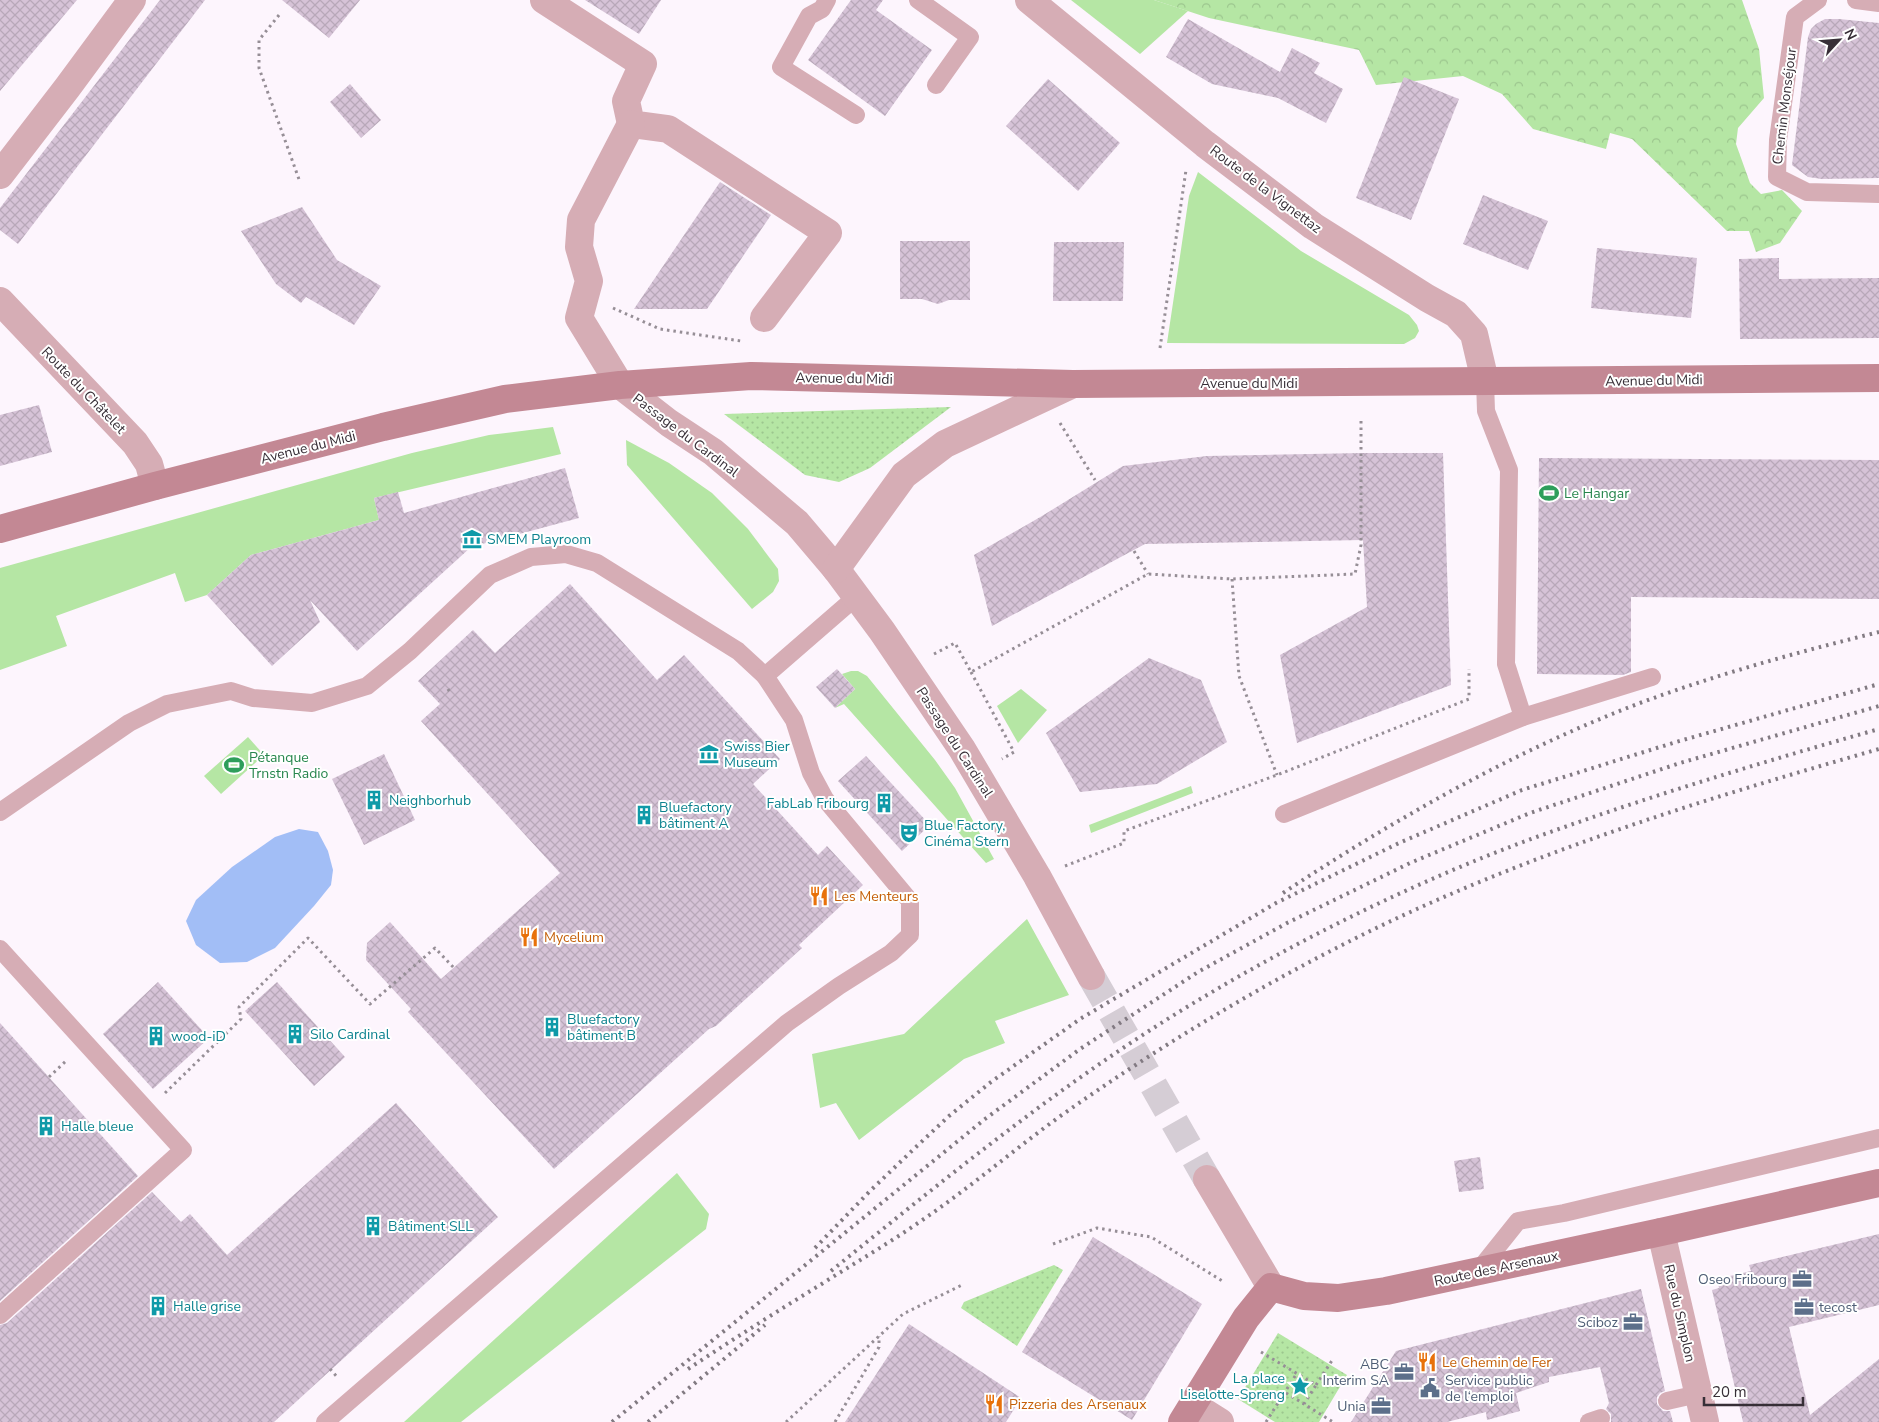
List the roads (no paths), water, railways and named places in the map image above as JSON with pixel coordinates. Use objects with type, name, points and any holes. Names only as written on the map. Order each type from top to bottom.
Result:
[{"type":"main road","name":"Avenue du Midi","points":[[0,529],[383,427],[505,398],[620,385],[751,376],[1073,384],[1879,378]]},
{"type":"main road","name":"Route des Arsenaux","points":[[1271,1287],[1304,1296],[1338,1298],[1386,1291],[1879,1183]]},
{"type":"main road","points":[[1188,1414],[1246,1318],[1271,1287]]},
{"type":"street","points":[[0,175],[132,0]]},
{"type":"street","points":[[544,0],[643,64],[626,101],[631,124],[581,220],[579,247],[589,281],[579,318],[620,385]]},
{"type":"street","name":"Route de la Vignettaz","points":[[1029,0],[1205,144],[1313,226],[1427,298],[1456,314],[1474,334],[1485,381]]},
{"type":"street","points":[[631,124],[668,129],[828,233],[764,318]]},
{"type":"street","name":"Route du Châtelet","points":[[0,301],[135,443],[149,464],[156,486]]},
{"type":"street","points":[[836,569],[904,476],[945,444],[1073,384]]},
{"type":"street","name":"Passage du Cardinal","points":[[620,385],[669,423],[713,452],[797,523],[836,569],[882,631],[962,748],[1037,876],[1091,976]]},
{"type":"street","points":[[1207,1179],[1271,1287]]},
{"type":"street","name":"Rue du Simplon","points":[[1661,1232],[1705,1422]]},
{"type":"street","points":[[1188,1414],[1220,1422]]},
{"type":"lane","points":[[827,0],[822,9],[809,16],[781,67],[856,115]]},
{"type":"lane","points":[[918,0],[970,37],[936,85]]},
{"type":"lane","name":"Chemin Monséjour","points":[[1818,0],[1795,17],[1778,140],[1777,177],[1807,192],[1879,194]]},
{"type":"lane","points":[[1856,0],[1879,3]]},
{"type":"lane","points":[[1485,381],[1486,411],[1509,470],[1506,664],[1523,717]]},
{"type":"lane","points":[[0,812],[129,722],[167,704],[231,691],[253,698],[312,704],[367,686],[410,651],[490,575],[531,557],[566,554],[597,563],[738,651],[765,676],[794,720],[811,773],[825,799],[910,901],[910,935],[891,954],[839,986],[787,1023],[325,1422]]},
{"type":"lane","points":[[765,676],[856,597]]},
{"type":"lane","points":[[1284,814],[1523,717],[1652,677]]},
{"type":"lane","points":[[0,948],[182,1150],[0,1315]]},
{"type":"lane","points":[[1478,1271],[1518,1220],[1564,1213],[1879,1138]]},
{"type":"lane","points":[[1668,1401],[1698,1394]]},
{"type":"water","points":[[299,829],[318,832],[328,851],[333,870],[331,885],[275,948],[247,962],[220,963],[196,945],[186,921],[196,900],[232,867],[275,837]]},
{"type":"tunnel","points":[[1091,976],[1207,1179]]},
{"type":"railway","points":[[1283,893],[1368,839],[1456,788],[1593,722],[1669,692],[1729,673],[1879,632]]},
{"type":"railway","points":[[815,1248],[917,1146],[949,1116],[991,1082],[1080,1019],[1276,903],[1399,843],[1522,790],[1676,742],[1879,684]]},
{"type":"railway","points":[[612,1422],[985,1119],[1080,1049],[1198,972],[1287,923],[1410,863],[1530,813],[1680,763],[1879,706]]},
{"type":"railway","points":[[831,1271],[968,1161],[1061,1091],[1157,1026],[1288,949],[1413,887],[1499,851],[1626,806],[1710,779],[1879,729]]},
{"type":"railway","points":[[688,1369],[918,1223],[1059,1117],[1131,1068],[1241,1000],[1317,958],[1419,908],[1547,855],[1679,809],[1879,749]]},
{"type":"railway","points":[[648,1422],[765,1325]]},
{"type":"place","name":"Le Hangar","points":[[1549,493]]},
{"type":"place","name":"SMEM Playroom","points":[[472,539]]},
{"type":"place","name":"Swiss Bier Museum","points":[[709,754]]},
{"type":"place","name":"Pétanque Trnstn Radio","points":[[234,765]]},
{"type":"place","name":"Neighborhub","points":[[374,800]]},
{"type":"place","name":"FabLab Fribourg","points":[[884,803]]},
{"type":"place","name":"Bluefactory bâtiment A","points":[[644,815]]},
{"type":"place","name":"Blue Factory, Cinéma Stern","points":[[909,833]]},
{"type":"place","name":"Les Menteurs","points":[[819,896]]},
{"type":"place","name":"Mycelium","points":[[529,937]]},
{"type":"place","name":"Bluefactory bâtiment B","points":[[552,1027]]},
{"type":"place","name":"Silo Cardinal","points":[[295,1034]]},
{"type":"place","name":"wood-iD","points":[[156,1036]]},
{"type":"place","name":"Halle bleue","points":[[46,1126]]},
{"type":"place","name":"Bâtiment SLL","points":[[373,1226]]},
{"type":"place","name":"Oseo Fribourg","points":[[1802,1279]]},
{"type":"place","name":"Halle grise","points":[[158,1306]]},
{"type":"place","name":"tecost","points":[[1804,1307]]},
{"type":"place","name":"Sciboz","points":[[1633,1322]]},
{"type":"place","name":"Le Chemin de Fer","points":[[1427,1362]]},
{"type":"place","name":"ABC Interim SA","points":[[1404,1372]]},
{"type":"place","name":"La place Liselotte-Spreng","points":[[1300,1386]]},
{"type":"place","name":"Service public de l‘emploi","points":[[1430,1388]]},
{"type":"place","name":"Pizzeria des Arsenaux","points":[[994,1404]]},
{"type":"place","name":"Unia","points":[[1381,1406]]}]
